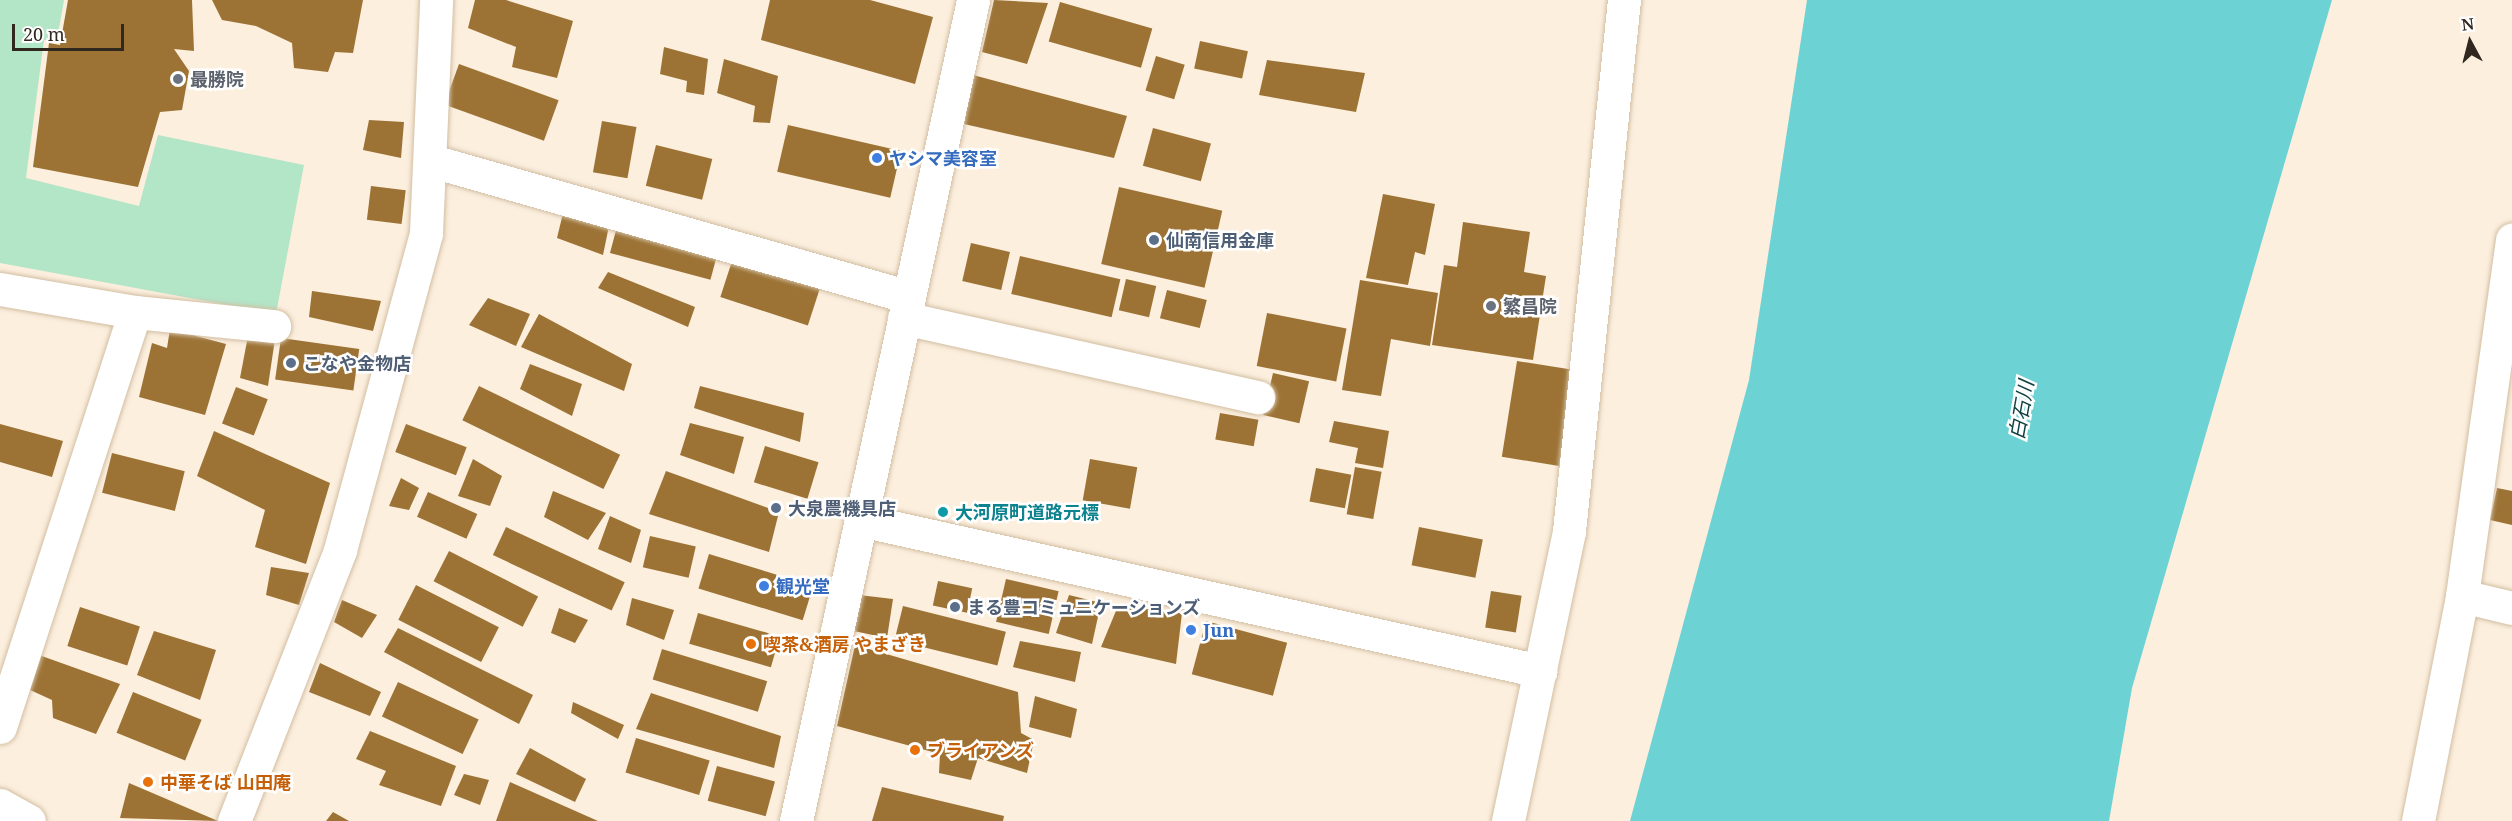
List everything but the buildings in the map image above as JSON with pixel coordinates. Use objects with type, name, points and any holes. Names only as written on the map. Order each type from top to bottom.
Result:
[{"type":"street","points":[[234,821],[340,550],[426,232],[432,161],[436,0]]},
{"type":"street","points":[[796,821],[973,0]]},
{"type":"street","points":[[1508,821],[1569,531],[1624,0]]},
{"type":"street","points":[[432,161],[906,308],[1258,397]]},
{"type":"street","points":[[2418,821],[2462,596],[2512,239]]},
{"type":"street","points":[[0,289],[135,312],[274,326]]},
{"type":"street","points":[[0,727],[135,312]]},
{"type":"street","points":[[861,520],[1540,671]]},
{"type":"street","points":[[2462,596],[2512,608]]},
{"type":"street","points":[[0,805],[29,821]]},
{"type":"green space","points":[[0,0],[64,0],[57,40],[44,40],[26,178],[139,206],[158,135],[304,165],[276,314],[0,263]]},
{"type":"water","name":"白石川","points":[[1807,0],[2332,0],[2132,688],[2109,821],[1630,821],[1749,380]]},
{"type":"place","name":"最勝院","points":[[178,79]]},
{"type":"place","name":"ヤシマ美容室","points":[[877,158]]},
{"type":"place","name":"仙南信用金庫","points":[[1154,240]]},
{"type":"place","name":"繁昌院","points":[[1491,306]]},
{"type":"place","name":"こなや金物店","points":[[291,363]]},
{"type":"place","name":"大泉農機具店","points":[[776,508]]},
{"type":"place","name":"大河原町道路元標","points":[[943,512]]},
{"type":"place","name":"観光堂","points":[[764,586]]},
{"type":"place","name":"まる豊コミュニケーションズ","points":[[955,607]]},
{"type":"place","name":"Jun","points":[[1191,630]]},
{"type":"place","name":"喫茶&酒房 やまざき","points":[[751,644]]},
{"type":"place","name":"ブライアンズ","points":[[915,750]]},
{"type":"place","name":"中華そば 山田庵","points":[[148,782]]}]
